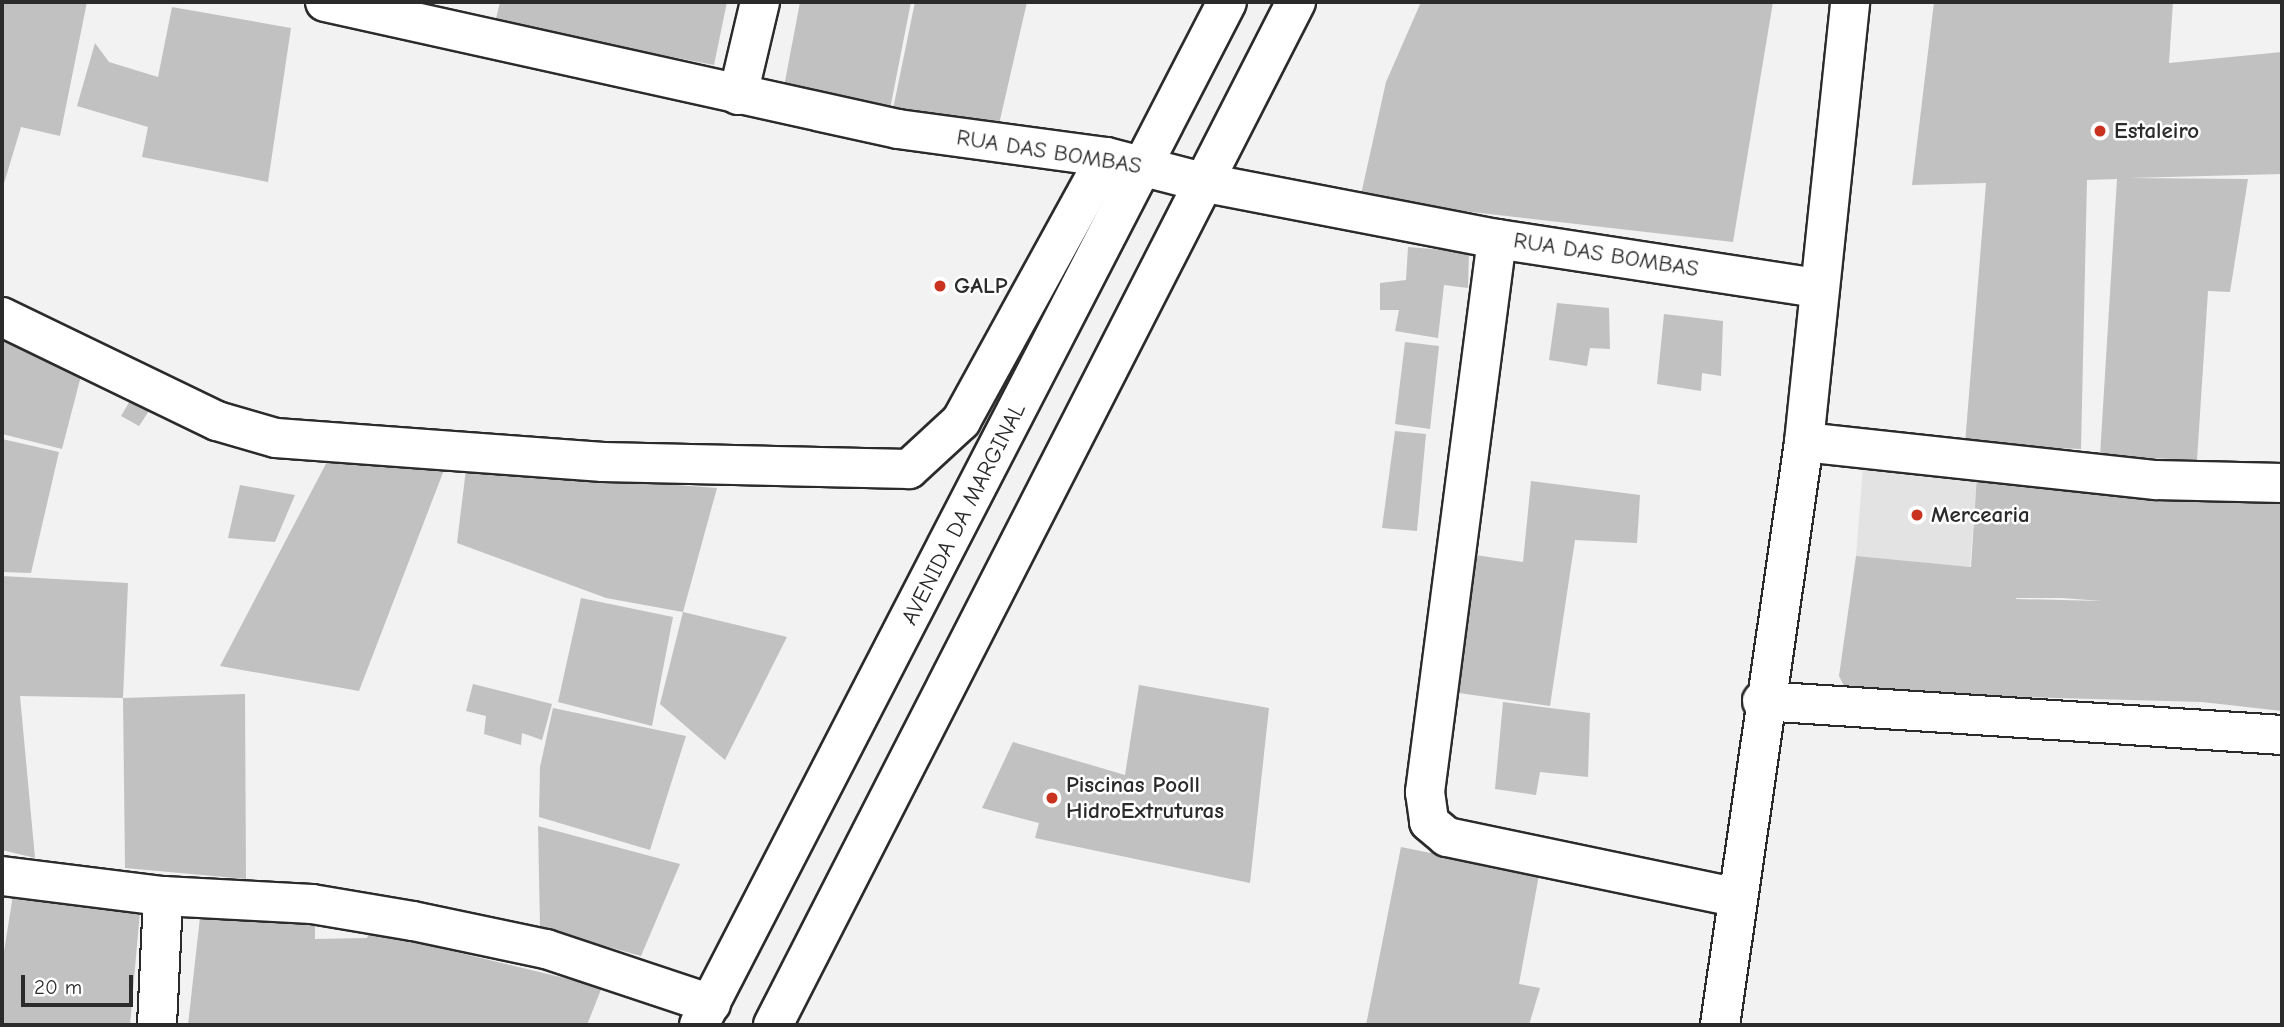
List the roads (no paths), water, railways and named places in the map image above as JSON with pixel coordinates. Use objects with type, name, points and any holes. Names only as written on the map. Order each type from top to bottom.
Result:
[{"type":"street","name":"RUA DAS BOMBAS","points":[[325,2],[898,130],[1106,157],[1206,183],[1497,239],[1819,288]]},
{"type":"street","points":[[738,94],[760,2]]},
{"type":"street","name":"AVENIDA DA MARGINAL","points":[[705,1014],[1227,2]]},
{"type":"street","points":[[773,1025],[1206,183],[1296,2]]},
{"type":"street","points":[[1720,1025],[1762,701],[1804,442],[1850,2]]},
{"type":"street","points":[[2,317],[217,421],[276,438],[603,462],[909,469],[961,421],[1106,157]]},
{"type":"street","points":[[1497,239],[1425,792],[1429,822],[1447,837],[1735,897]]},
{"type":"street","points":[[1804,442],[2156,480],[2282,483]]},
{"type":"street","points":[[1762,701],[2282,735]]},
{"type":"street","points":[[2,876],[163,896],[312,904],[413,921],[546,949],[705,1014]]},
{"type":"street","points":[[157,1025],[163,896]]},
{"type":"place","name":"Estaleiro","points":[[2100,131]]},
{"type":"place","name":"GALP","points":[[940,286]]},
{"type":"place","name":"Mercearia","points":[[1917,515]]},
{"type":"place","name":"Piscinas Pooll HidroExtruturas","points":[[1052,798]]}]
